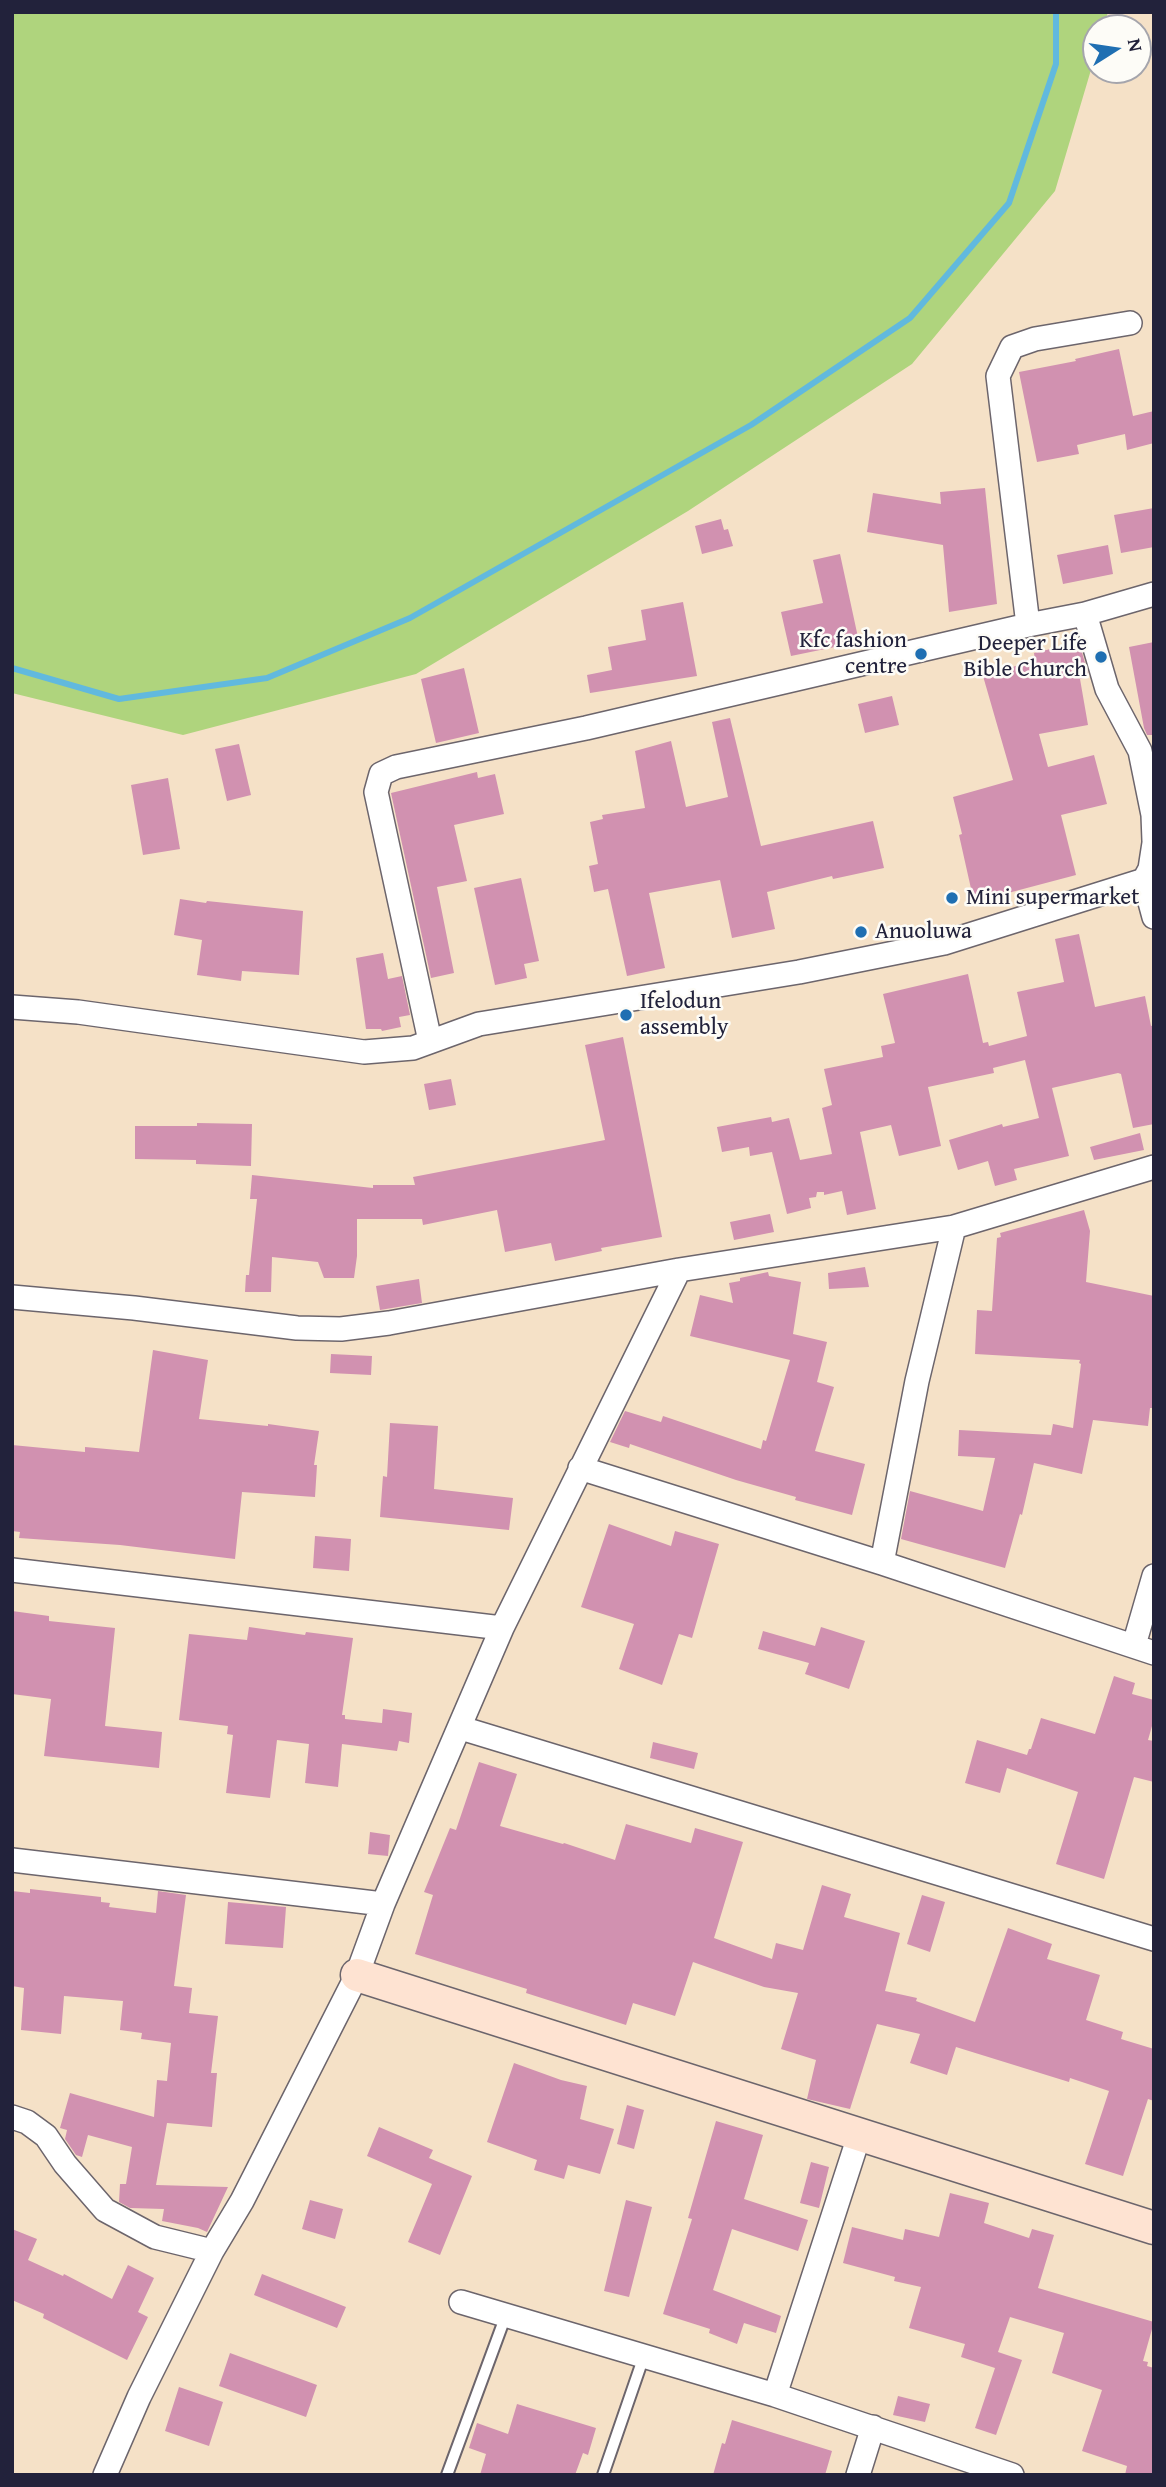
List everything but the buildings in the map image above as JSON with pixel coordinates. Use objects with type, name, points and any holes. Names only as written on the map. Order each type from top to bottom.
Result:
[{"type":"street","points":[[1028,625],[998,376],[1012,347],[1035,339],[1130,323]]},
{"type":"street","points":[[430,1041],[376,792],[382,775],[396,767],[586,729],[1085,614],[1154,594]]},
{"type":"street","points":[[1085,614],[1107,689],[1140,751],[1151,802],[1154,842],[1149,878],[1154,917]]},
{"type":"street","points":[[12,1007],[78,1012],[364,1052],[413,1048],[479,1024],[799,972],[944,943],[1149,878]]},
{"type":"street","points":[[12,1297],[134,1308],[297,1328],[341,1329],[389,1323],[680,1270],[954,1227],[1154,1167]]},
{"type":"street","points":[[882,1563],[917,1381],[954,1227]]},
{"type":"street","points":[[105,2475],[139,2397],[212,2251],[242,2201],[357,1975],[383,1904],[502,1628],[680,1270]]},
{"type":"street","points":[[580,1468],[1144,1649],[1154,1576]]},
{"type":"street","points":[[12,1570],[502,1628]]},
{"type":"street","points":[[461,1728],[1154,1939]]},
{"type":"street","points":[[12,1860],[383,1904]]},
{"type":"street","points":[[357,1975],[1154,2228]]},
{"type":"street","points":[[12,2117],[27,2122],[46,2136],[65,2164],[105,2210],[155,2237],[212,2251]]},
{"type":"street","points":[[775,2395],[859,2136]]},
{"type":"street","points":[[461,2302],[775,2395],[1012,2475]]},
{"type":"street","points":[[858,2475],[873,2427]]},
{"type":"lane","points":[[447,2475],[506,2315]]},
{"type":"lane","points":[[603,2475],[644,2356]]},
{"type":"green space","points":[[12,12],[1108,12],[1082,14],[1082,84],[1087,84],[1055,191],[912,364],[688,511],[416,674],[183,735],[12,693]]},
{"type":"waterway","points":[[12,668],[119,699],[267,678],[410,618],[751,425],[910,318],[1009,203],[1056,64],[1056,12]]},
{"type":"place","name":"Kfc fashion centre","points":[[921,654]]},
{"type":"place","name":"Deeper Life Bible Church","points":[[1101,657]]},
{"type":"place","name":"Mini supermarket","points":[[952,898]]},
{"type":"place","name":"Anuoluwa","points":[[861,932]]},
{"type":"place","name":"Ifelodun assembly","points":[[626,1015]]}]
